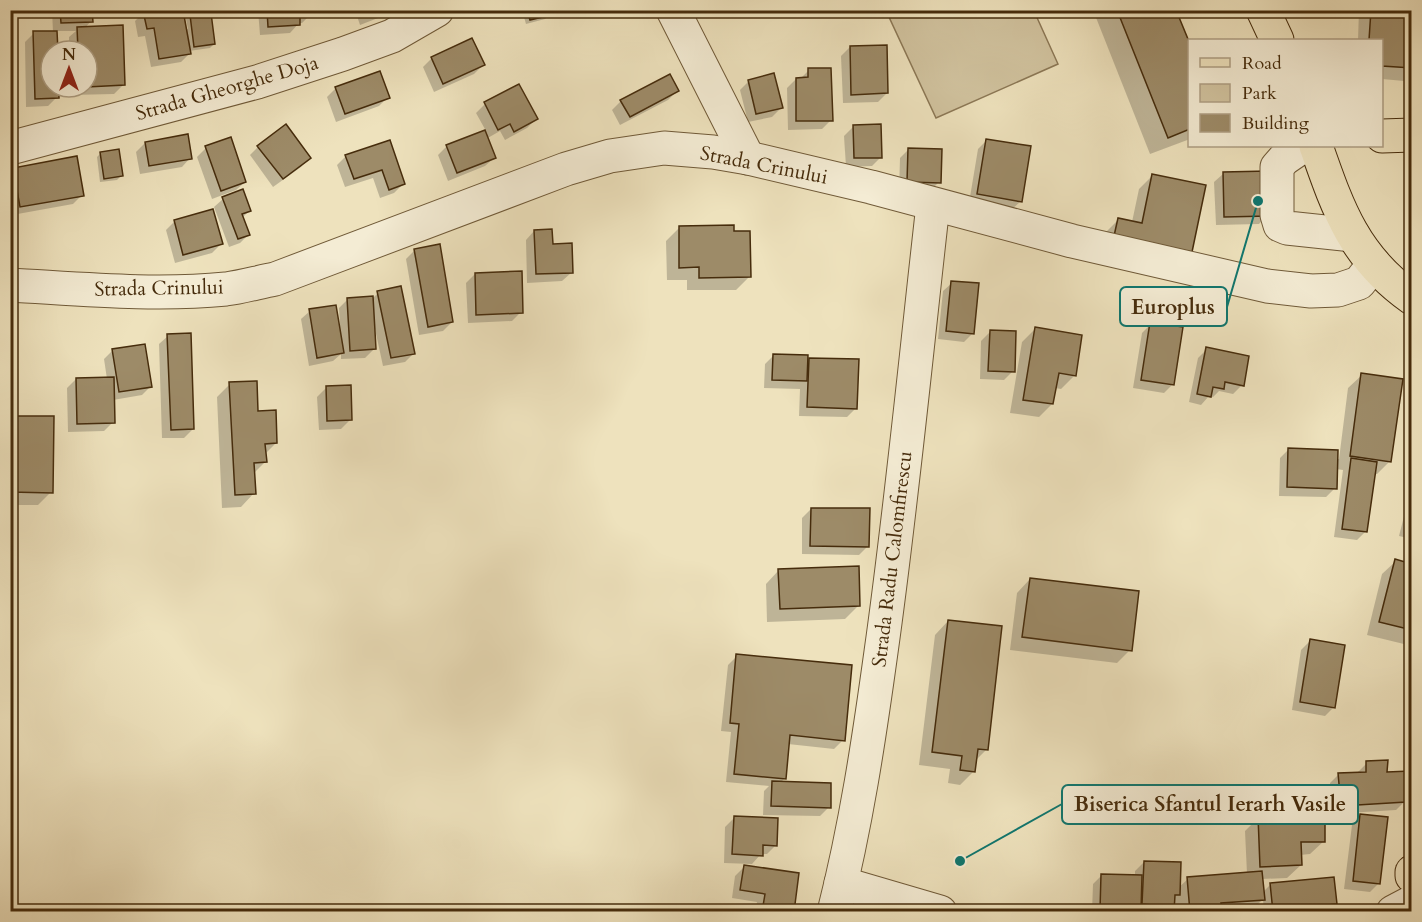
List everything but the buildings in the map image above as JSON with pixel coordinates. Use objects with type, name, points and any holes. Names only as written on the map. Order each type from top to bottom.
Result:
[{"type":"main road","points":[[1263,10],[1277,39]]},
{"type":"main road","points":[[1383,136],[1412,135]]},
{"type":"main road","points":[[1316,147],[1339,208],[1353,235],[1374,264],[1396,287],[1412,298]]},
{"type":"street","name":"Strada Gheorghe Doja","points":[[10,148],[257,82],[332,58],[392,36],[437,10]]},
{"type":"street","points":[[673,10],[748,158]]},
{"type":"street","points":[[1302,147],[1277,167],[1277,215],[1280,225],[1287,228],[1353,235]]},
{"type":"street","name":"Strada Crinului","points":[[10,285],[190,291],[228,288],[275,279],[566,169],[610,156],[664,148],[713,152],[748,158],[871,187],[1072,241],[1267,286],[1311,291],[1338,290],[1359,283],[1374,264]]},
{"type":"street","name":"Strada Radu Calomfirescu","points":[[838,897],[866,759],[890,591],[933,205]]},
{"type":"street","points":[[838,897],[940,912]]},
{"type":"street","points":[[1393,912],[1412,902]]},
{"type":"green space","points":[[902,11],[1034,11],[1058,64],[936,118],[889,17]]},
{"type":"place","name":"Europlus","points":[[1258,201]]},
{"type":"place","name":"Biserica Sfantul Ierarh Vasile","points":[[960,861]]}]
